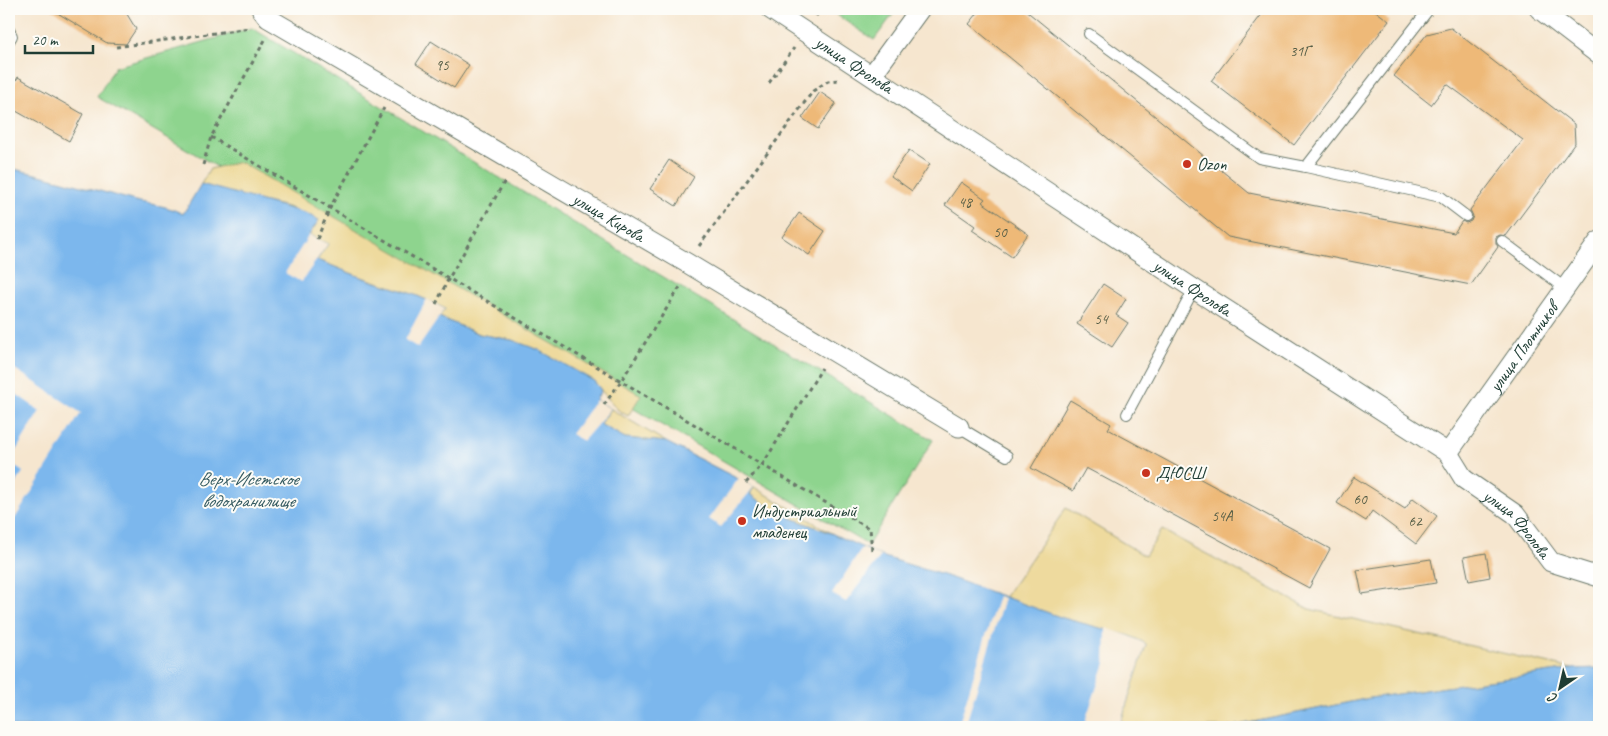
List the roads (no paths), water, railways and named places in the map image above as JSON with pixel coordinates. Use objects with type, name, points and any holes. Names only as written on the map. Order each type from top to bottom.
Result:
[{"type":"street","name":"улица Кирова","points":[[261,9],[268,18],[686,271],[959,427]]},
{"type":"street","name":"улица Фролова","points":[[770,9],[1194,289],[1448,453],[1464,479],[1515,514],[1551,562],[1599,577]]},
{"type":"street","points":[[872,75],[920,9]]},
{"type":"street","points":[[1539,9],[1599,55]]},
{"type":"street","name":"улица Плотников","points":[[1448,453],[1599,241]]},
{"type":"lane","points":[[1306,167],[1429,9]]},
{"type":"lane","points":[[9,30],[12,36],[9,41]]},
{"type":"lane","points":[[1089,34],[1259,158],[1441,197],[1466,216]]},
{"type":"lane","points":[[1502,241],[1565,288]]},
{"type":"lane","points":[[1128,414],[1194,289]]},
{"type":"lane","points":[[959,427],[1007,456]]},
{"type":"water","name":"Верх-Исетское водохранилище","points":[[9,168],[165,207],[183,214],[201,184],[305,213],[319,220],[309,235],[328,244],[317,260],[426,300],[445,309],[439,317],[479,334],[512,340],[539,350],[594,381],[601,390],[596,400],[611,409],[600,424],[625,438],[666,442],[754,487],[750,494],[776,512],[833,534],[881,556],[949,577],[1063,618],[1130,636],[1146,644],[1119,727],[9,727]]},
{"type":"water","points":[[1599,668],[1599,727],[1229,727],[1370,698],[1572,669]]},
{"type":"place","name":"Ozon","points":[[1187,164]]},
{"type":"place","name":"ДЮСШ","points":[[1146,473]]},
{"type":"place","name":"Индустриальный младенец","points":[[742,521]]}]
